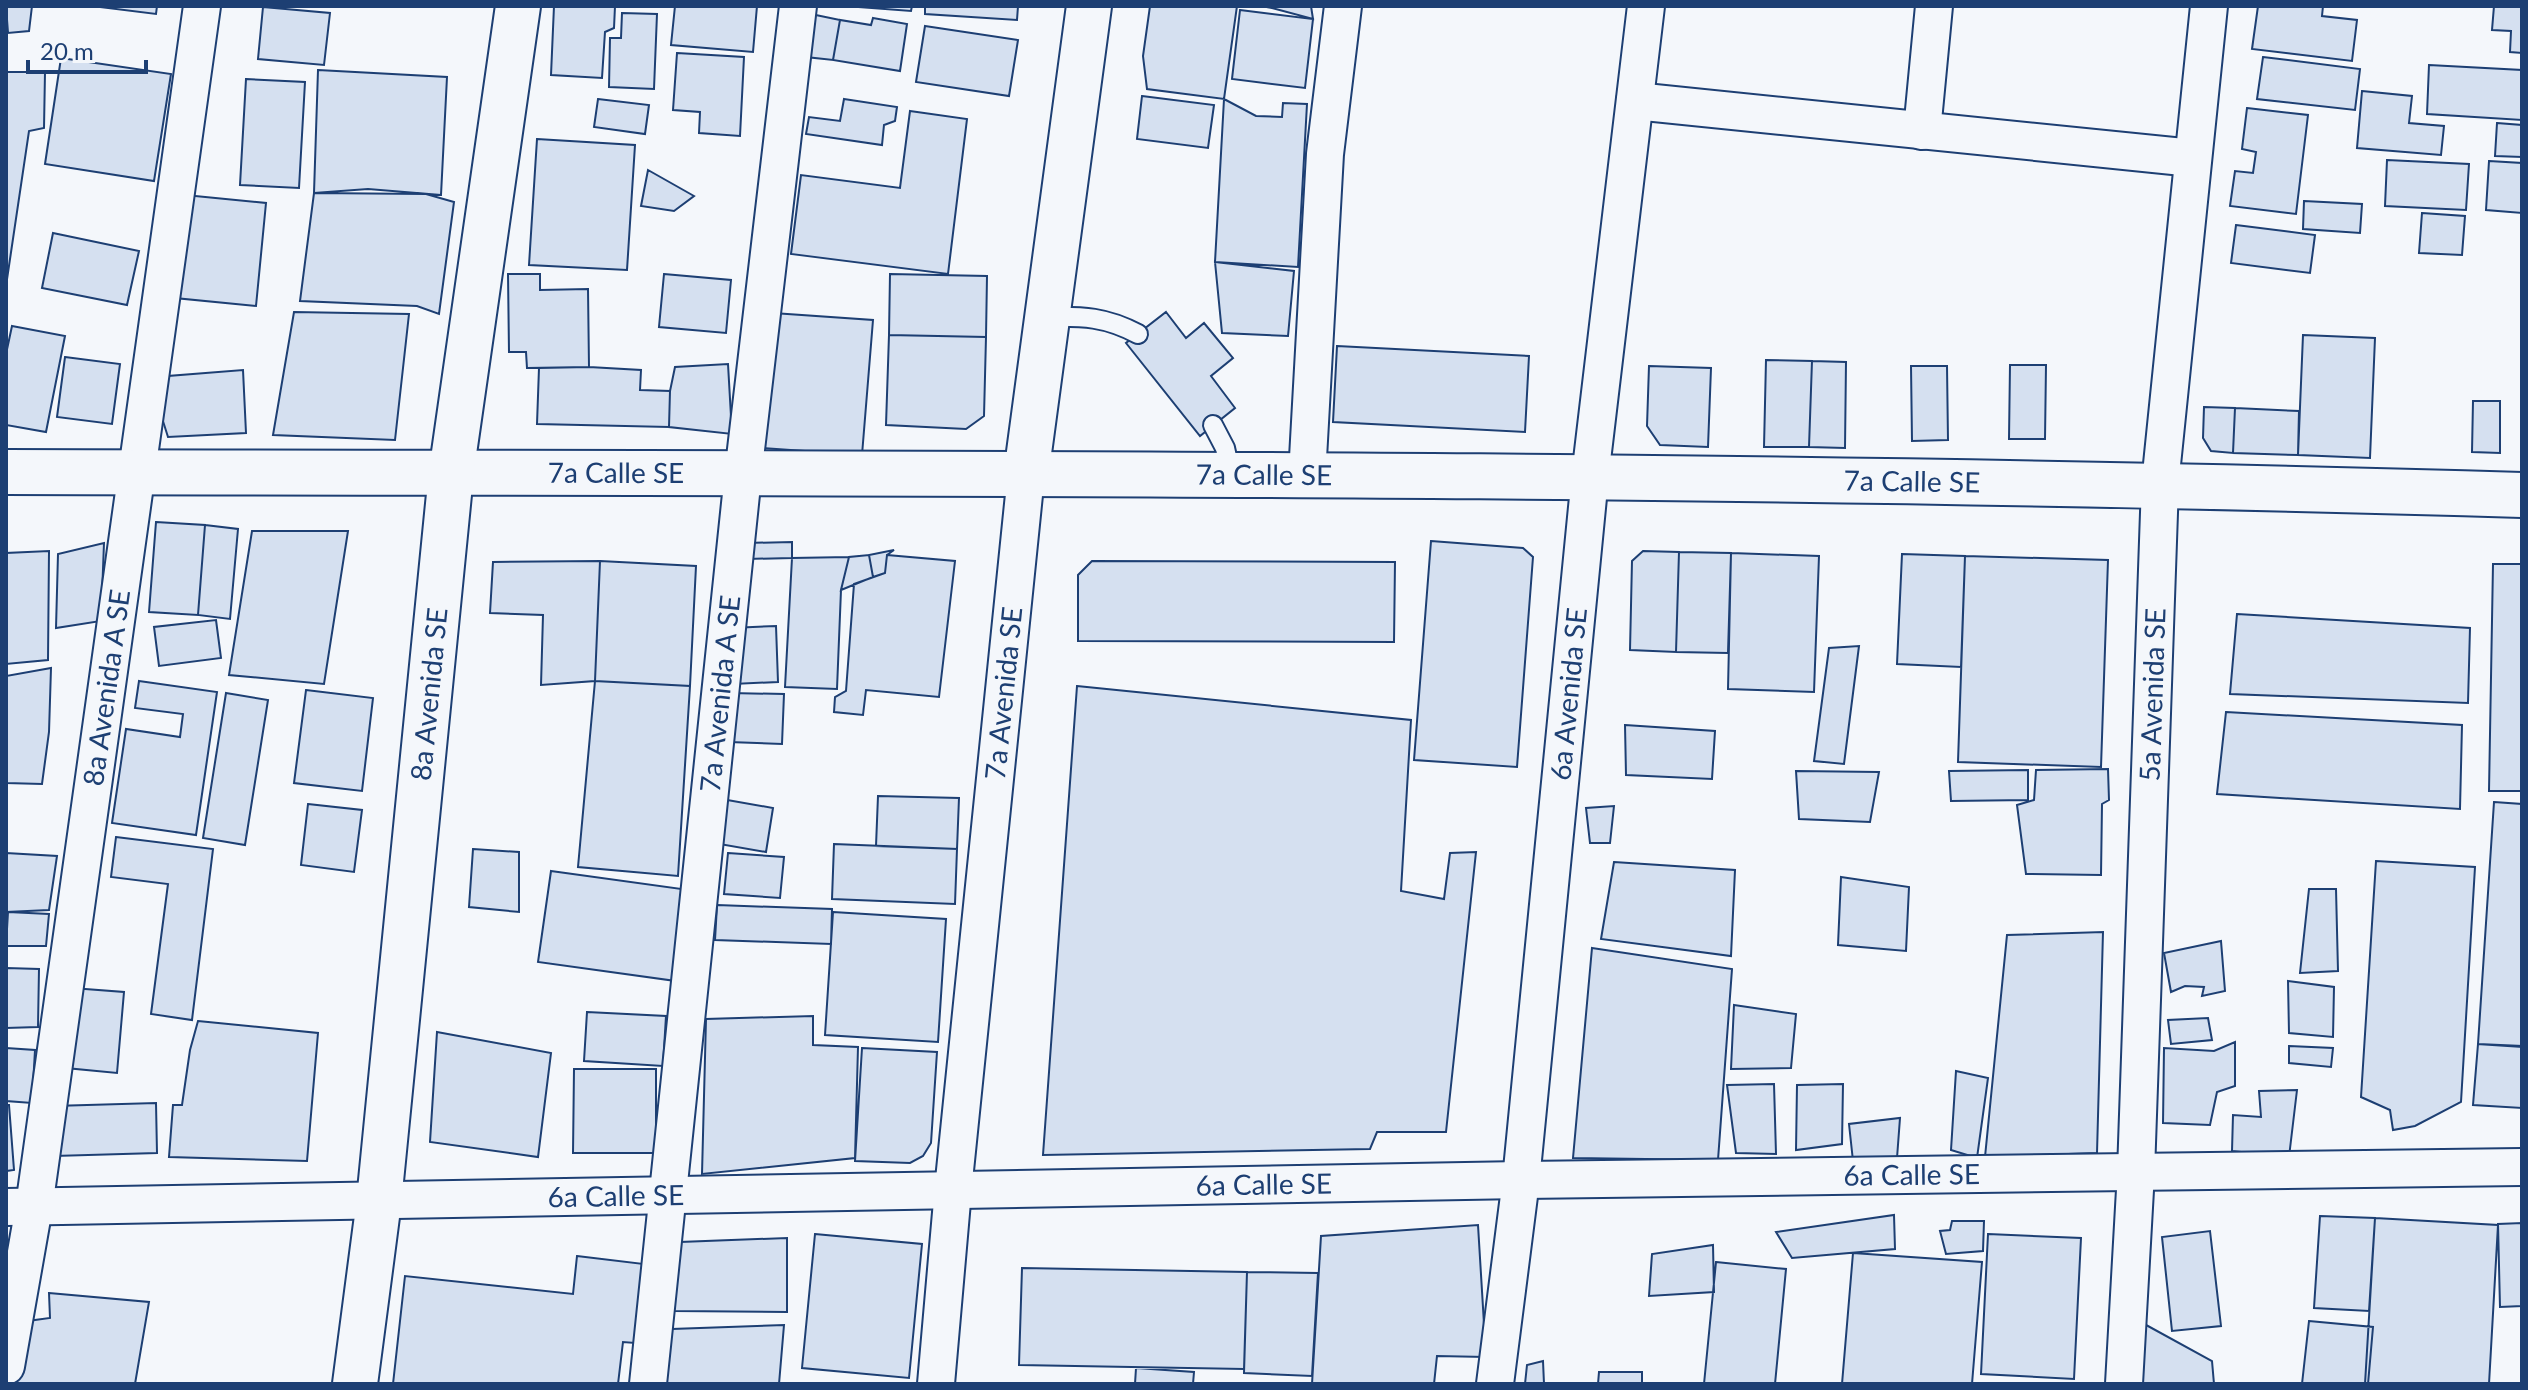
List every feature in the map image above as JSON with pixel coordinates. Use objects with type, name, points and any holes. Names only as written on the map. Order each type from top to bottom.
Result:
[{"type":"main road","name":"8a Avenida SE","points":[[355,1384],[379,1201],[451,474],[518,6]]},
{"type":"main road","name":"7a Avenida SE","points":[[1026,475],[1089,6]]},
{"type":"main road","name":"7a Calle SE","points":[[6,472],[1590,477],[2160,484],[2522,495]]},
{"type":"street","name":"8a Avenida A SE","points":[[6,1366],[20,1207],[135,473],[202,6]]},
{"type":"street","name":"7a Avenida A SE","points":[[648,1384],[743,475],[798,6]]},
{"type":"street","points":[[1307,476],[1325,154],[1343,6]]},
{"type":"street","name":"6a Avenida SE","points":[[1495,1384],[1521,1180],[1590,477],[1646,6]]},
{"type":"street","points":[[1922,131],[1934,6]]},
{"type":"street","name":"5a Avenida SE","points":[[2124,1384],[2136,1172],[2160,484],[2209,6]]},
{"type":"street","points":[[1635,101],[2193,158]]},
{"type":"street","name":"7a Avenida SE","points":[[936,1384],[1026,475]]},
{"type":"street","name":"6a Calle SE","points":[[20,1207],[1521,1180],[2522,1167]]},
{"type":"lane","points":[[1047,317],[1088,316],[1111,321],[1138,334]]},
{"type":"lane","points":[[1213,425],[1225,448],[1231,475]]},
{"type":"building","points":[[6,6],[32,6],[29,31],[8,33]]},
{"type":"building","points":[[92,6],[157,6],[156,14]]},
{"type":"building","points":[[554,6],[615,6],[614,28],[605,32],[602,78],[551,75]]},
{"type":"building","points":[[675,6],[757,6],[753,52],[671,45]]},
{"type":"building","points":[[845,6],[912,6],[911,11]]},
{"type":"building","points":[[925,6],[1018,6],[1017,20],[925,14]]},
{"type":"building","points":[[1150,6],[1237,6],[1224,99],[1147,89],[1143,56]]},
{"type":"building","points":[[1261,6],[1311,6],[1313,19],[1272,8]]},
{"type":"building","points":[[2258,6],[2323,6],[2322,16],[2357,20],[2352,61],[2252,49]]},
{"type":"building","points":[[2494,6],[2522,6],[2522,53],[2510,52],[2511,31],[2492,30]]},
{"type":"building","points":[[263,7],[330,13],[324,65],[258,59]]},
{"type":"building","points":[[1240,10],[1313,19],[1305,88],[1232,79]]},
{"type":"building","points":[[622,13],[657,14],[654,89],[609,87],[610,38],[621,38]]},
{"type":"building","points":[[811,14],[840,20],[833,60],[806,57]]},
{"type":"building","points":[[873,18],[907,24],[900,71],[833,60],[840,20],[871,25]]},
{"type":"building","points":[[925,26],[1018,40],[1009,96],[916,82]]},
{"type":"building","points":[[677,53],[744,57],[740,136],[699,133],[700,112],[673,110]]},
{"type":"building","points":[[2263,57],[2360,69],[2355,110],[2257,99]]},
{"type":"building","points":[[61,58],[171,74],[154,181],[45,164]]},
{"type":"building","points":[[2429,65],[2522,70],[2522,120],[2427,114]]},
{"type":"building","points":[[318,70],[447,77],[441,195],[368,189],[314,193]]},
{"type":"building","points":[[6,72],[45,72],[44,128],[29,131],[6,286]]},
{"type":"building","points":[[246,79],[305,82],[299,188],[240,185]]},
{"type":"building","points":[[2362,91],[2412,96],[2409,123],[2444,126],[2441,155],[2357,148]]},
{"type":"building","points":[[1142,96],[1214,105],[1208,148],[1137,139]]},
{"type":"building","points":[[598,99],[649,105],[645,134],[594,127]]},
{"type":"building","points":[[844,99],[897,107],[895,121],[884,125],[882,145],[806,134],[809,117],[840,121]]},
{"type":"building","points":[[1224,99],[1256,116],[1282,117],[1283,103],[1307,104],[1298,267],[1215,262]]},
{"type":"building","points":[[2247,108],[2308,115],[2296,214],[2230,206],[2235,171],[2253,173],[2256,152],[2242,149]]},
{"type":"building","points":[[910,111],[967,119],[948,274],[791,254],[801,175],[900,188]]},
{"type":"building","points":[[2497,123],[2522,125],[2522,157],[2495,156]]},
{"type":"building","points":[[537,139],[635,145],[627,270],[529,265]]},
{"type":"building","points":[[2387,160],[2469,164],[2466,210],[2385,206]]},
{"type":"building","points":[[2489,161],[2522,163],[2522,213],[2486,210]]},
{"type":"building","points":[[648,170],[694,196],[674,211],[641,206]]},
{"type":"building","points":[[314,193],[426,194],[454,202],[439,314],[417,306],[300,301]]},
{"type":"building","points":[[185,195],[266,203],[256,306],[175,298]]},
{"type":"building","points":[[2304,201],[2362,204],[2360,233],[2303,229]]},
{"type":"building","points":[[2422,213],[2465,216],[2462,255],[2419,253]]},
{"type":"building","points":[[2236,225],[2315,235],[2310,273],[2231,263]]},
{"type":"building","points":[[53,233],[139,251],[127,305],[42,288]]},
{"type":"building","points":[[1215,262],[1294,271],[1288,336],[1222,333]]},
{"type":"building","points":[[508,274],[540,274],[540,290],[588,289],[589,367],[527,368],[526,352],[509,352]]},
{"type":"building","points":[[664,274],[731,280],[726,333],[659,327]]},
{"type":"building","points":[[890,274],[987,276],[986,337],[889,335]]},
{"type":"building","points":[[294,312],[409,314],[395,440],[273,435]]},
{"type":"building","points":[[1166,312],[1186,338],[1204,323],[1233,358],[1211,376],[1235,408],[1200,436],[1126,343]]},
{"type":"building","points":[[773,313],[873,320],[862,455],[762,448]]},
{"type":"building","points":[[12,326],[65,336],[46,432],[6,425],[6,354]]},
{"type":"building","points":[[889,335],[986,337],[984,416],[966,429],[886,425]]},
{"type":"building","points":[[2303,335],[2375,338],[2370,458],[2298,455]]},
{"type":"building","points":[[1337,346],[1529,356],[1525,432],[1333,422]]},
{"type":"building","points":[[65,357],[120,364],[112,424],[57,417]]},
{"type":"building","points":[[1766,360],[1812,361],[1809,447],[1764,447]]},
{"type":"building","points":[[1812,361],[1846,362],[1845,448],[1809,447]]},
{"type":"building","points":[[728,364],[732,434],[669,427],[670,391],[675,367]]},
{"type":"building","points":[[2010,365],[2046,365],[2045,439],[2009,439]]},
{"type":"building","points":[[1649,366],[1711,368],[1708,447],[1660,445],[1647,426]]},
{"type":"building","points":[[1911,366],[1947,366],[1948,440],[1912,441]]},
{"type":"building","points":[[539,368],[641,370],[640,390],[670,391],[669,427],[537,424]]},
{"type":"building","points":[[243,370],[246,433],[168,437],[162,418],[168,376]]},
{"type":"building","points":[[2473,401],[2500,401],[2500,453],[2472,452]]},
{"type":"building","points":[[2204,407],[2235,408],[2233,453],[2211,451],[2203,438]]},
{"type":"building","points":[[2235,408],[2299,411],[2298,455],[2233,453]]},
{"type":"building","points":[[156,522],[205,525],[198,615],[149,612]]},
{"type":"building","points":[[205,525],[238,529],[230,619],[198,615]]},
{"type":"building","points":[[252,531],[348,531],[324,684],[229,675]]},
{"type":"building","points":[[1431,541],[1523,548],[1533,557],[1517,767],[1414,760]]},
{"type":"building","points":[[792,542],[792,558],[747,559],[746,543]]},
{"type":"building","points":[[104,543],[101,621],[56,628],[58,554]]},
{"type":"building","points":[[894,550],[887,555],[885,573],[873,577],[869,555]]},
{"type":"building","points":[[49,551],[48,660],[6,664],[6,553]]},
{"type":"building","points":[[1643,551],[1679,552],[1676,652],[1630,650],[1632,561]]},
{"type":"building","points":[[1679,552],[1731,553],[1728,653],[1676,652]]},
{"type":"building","points":[[1731,553],[1819,556],[1814,692],[1728,689]]},
{"type":"building","points":[[1902,554],[1965,556],[1961,667],[1897,664]]},
{"type":"building","points":[[869,555],[873,577],[841,590],[849,557]]},
{"type":"building","points":[[887,555],[955,561],[939,697],[866,690],[863,715],[834,712],[835,697],[846,691],[854,584],[885,573]]},
{"type":"building","points":[[1965,556],[2108,560],[2101,767],[1958,762]]},
{"type":"building","points":[[849,557],[841,590],[837,689],[785,687],[792,558]]},
{"type":"building","points":[[600,561],[595,681],[541,685],[543,615],[490,613],[493,562]]},
{"type":"building","points":[[600,561],[696,566],[690,686],[595,681]]},
{"type":"building","points":[[1092,561],[1395,562],[1394,642],[1078,641],[1078,575]]},
{"type":"building","points":[[2493,564],[2522,564],[2522,791],[2489,791]]},
{"type":"building","points":[[2237,614],[2470,628],[2468,703],[2230,694]]},
{"type":"building","points":[[216,620],[221,658],[159,666],[154,627]]},
{"type":"building","points":[[776,626],[778,682],[733,684],[731,628]]},
{"type":"building","points":[[1859,646],[1844,764],[1814,761],[1829,648]]},
{"type":"building","points":[[51,668],[49,732],[42,784],[6,783],[6,676]]},
{"type":"building","points":[[139,681],[217,692],[196,835],[112,823],[126,729],[180,737],[183,714],[135,708]]},
{"type":"building","points":[[595,681],[690,686],[678,876],[578,867]]},
{"type":"building","points":[[1077,686],[1411,720],[1401,891],[1444,899],[1450,853],[1476,852],[1446,1132],[1377,1132],[1370,1149],[1043,1155]]},
{"type":"building","points":[[306,690],[373,698],[362,791],[294,783]]},
{"type":"building","points":[[226,693],[268,700],[245,845],[203,838]]},
{"type":"building","points":[[730,693],[784,694],[782,744],[729,742]]},
{"type":"building","points":[[2226,712],[2462,725],[2460,809],[2217,794]]},
{"type":"building","points":[[1625,725],[1715,731],[1712,779],[1626,775]]},
{"type":"building","points":[[2108,769],[2109,800],[2102,804],[2101,875],[2026,874],[2017,805],[2034,800],[2036,770]]},
{"type":"building","points":[[2028,770],[2028,800],[1951,801],[1949,771]]},
{"type":"building","points":[[1796,771],[1879,772],[1870,822],[1799,819]]},
{"type":"building","points":[[878,796],[959,798],[957,849],[876,846]]},
{"type":"building","points":[[716,798],[773,808],[766,852],[708,842]]},
{"type":"building","points":[[2494,802],[2522,804],[2522,1047],[2478,1044]]},
{"type":"building","points":[[308,804],[362,810],[354,872],[301,865]]},
{"type":"building","points":[[1614,806],[1610,843],[1590,843],[1586,808]]},
{"type":"building","points":[[116,837],[213,849],[192,1020],[151,1014],[168,884],[111,877]]},
{"type":"building","points":[[834,844],[957,849],[955,904],[832,899]]},
{"type":"building","points":[[473,849],[519,852],[519,912],[469,907]]},
{"type":"building","points":[[6,853],[57,856],[49,910],[6,912]]},
{"type":"building","points":[[728,853],[784,857],[780,898],[724,894]]},
{"type":"building","points":[[2376,861],[2475,867],[2461,1102],[2415,1126],[2393,1130],[2390,1110],[2361,1097]]},
{"type":"building","points":[[1614,862],[1735,870],[1731,956],[1601,939]]},
{"type":"building","points":[[551,871],[689,890],[676,981],[538,962]]},
{"type":"building","points":[[1841,877],[1909,887],[1906,951],[1838,945]]},
{"type":"building","points":[[2309,889],[2336,889],[2338,971],[2300,973]]},
{"type":"building","points":[[717,905],[832,909],[831,944],[715,940]]},
{"type":"building","points":[[8,912],[49,914],[46,946],[6,946]]},
{"type":"building","points":[[833,912],[946,919],[938,1042],[825,1035]]},
{"type":"building","points":[[2103,932],[2097,1153],[1985,1157],[2007,935]]},
{"type":"building","points":[[2221,941],[2225,991],[2202,996],[2204,987],[2185,986],[2171,992],[2164,953]]},
{"type":"building","points":[[1592,948],[1732,969],[1718,1160],[1573,1158]]},
{"type":"building","points":[[6,968],[39,969],[38,1027],[6,1028]]},
{"type":"building","points":[[2288,981],[2334,987],[2333,1037],[2289,1033]]},
{"type":"building","points":[[72,988],[124,992],[117,1073],[66,1068]]},
{"type":"building","points":[[1734,1005],[1796,1014],[1791,1068],[1731,1069]]},
{"type":"building","points":[[587,1012],[666,1016],[663,1066],[584,1061]]},
{"type":"building","points":[[813,1016],[813,1045],[858,1047],[855,1158],[702,1174],[706,1019]]},
{"type":"building","points":[[2208,1018],[2212,1040],[2171,1044],[2168,1020]]},
{"type":"building","points":[[198,1021],[318,1033],[307,1161],[169,1157],[173,1105],[182,1105],[190,1050]]},
{"type":"building","points":[[437,1032],[551,1053],[538,1157],[430,1142]]},
{"type":"building","points":[[2235,1042],[2235,1086],[2217,1092],[2210,1125],[2163,1123],[2164,1048],[2214,1051]]},
{"type":"building","points":[[2478,1044],[2522,1046],[2522,1108],[2473,1105]]},
{"type":"building","points":[[2289,1046],[2333,1048],[2331,1067],[2289,1063]]},
{"type":"building","points":[[6,1048],[35,1050],[32,1103],[6,1101]]},
{"type":"building","points":[[862,1048],[937,1052],[931,1143],[923,1156],[910,1163],[855,1161]]},
{"type":"building","points":[[574,1069],[656,1069],[656,1153],[573,1153]]},
{"type":"building","points":[[1956,1071],[1988,1078],[1977,1158],[1951,1150]]},
{"type":"building","points":[[1774,1084],[1776,1154],[1736,1153],[1727,1085]]},
{"type":"building","points":[[1843,1084],[1842,1144],[1796,1150],[1797,1085]]},
{"type":"building","points":[[2297,1090],[2289,1157],[2232,1151],[2233,1115],[2261,1117],[2259,1091]]},
{"type":"building","points":[[156,1103],[157,1153],[54,1156],[53,1106]]},
{"type":"building","points":[[6,1105],[9,1105],[14,1170],[6,1171]]},
{"type":"building","points":[[1900,1118],[1897,1158],[1853,1161],[1849,1124]]},
{"type":"building","points":[[1894,1215],[1895,1249],[1792,1258],[1776,1232]]},
{"type":"building","points":[[2320,1216],[2375,1218],[2369,1311],[2314,1308]]},
{"type":"building","points":[[2375,1218],[2498,1225],[2489,1384],[2365,1384]]},
{"type":"building","points":[[1952,1221],[1984,1221],[1983,1251],[1946,1254],[1940,1231],[1950,1230]]},
{"type":"building","points":[[2522,1223],[2522,1306],[2500,1307],[2498,1224]]},
{"type":"building","points":[[1478,1225],[1486,1357],[1437,1356],[1434,1384],[1312,1384],[1321,1236]]},
{"type":"building","points":[[2210,1231],[2221,1326],[2172,1331],[2162,1237]]},
{"type":"building","points":[[815,1234],[922,1244],[909,1378],[802,1368]]},
{"type":"building","points":[[1988,1234],[2081,1238],[2074,1379],[1981,1374]]},
{"type":"building","points":[[787,1238],[787,1312],[674,1311],[680,1242]]},
{"type":"building","points":[[1713,1245],[1714,1292],[1649,1296],[1652,1254]]},
{"type":"building","points":[[1853,1253],[1982,1262],[1972,1384],[1842,1384]]},
{"type":"building","points":[[577,1256],[644,1264],[635,1343],[623,1342],[618,1384],[393,1384],[405,1276],[573,1294]]},
{"type":"building","points":[[1716,1262],[1786,1269],[1775,1384],[1704,1384]]},
{"type":"building","points":[[1022,1268],[1247,1272],[1244,1369],[1019,1365]]},
{"type":"building","points":[[1247,1272],[1318,1273],[1312,1376],[1244,1373]]},
{"type":"building","points":[[49,1293],[149,1302],[135,1384],[16,1384],[28,1321],[50,1318]]},
{"type":"building","points":[[2137,1320],[2212,1361],[2214,1384],[2134,1384]]},
{"type":"building","points":[[2309,1321],[2373,1327],[2368,1384],[2302,1384]]},
{"type":"building","points":[[784,1325],[779,1384],[665,1384],[672,1329]]},
{"type":"building","points":[[1543,1361],[1544,1384],[1525,1384],[1527,1365]]},
{"type":"building","points":[[1136,1368],[1194,1372],[1193,1384],[1135,1384]]},
{"type":"building","points":[[1599,1372],[1642,1372],[1642,1384],[1598,1384]]}]
